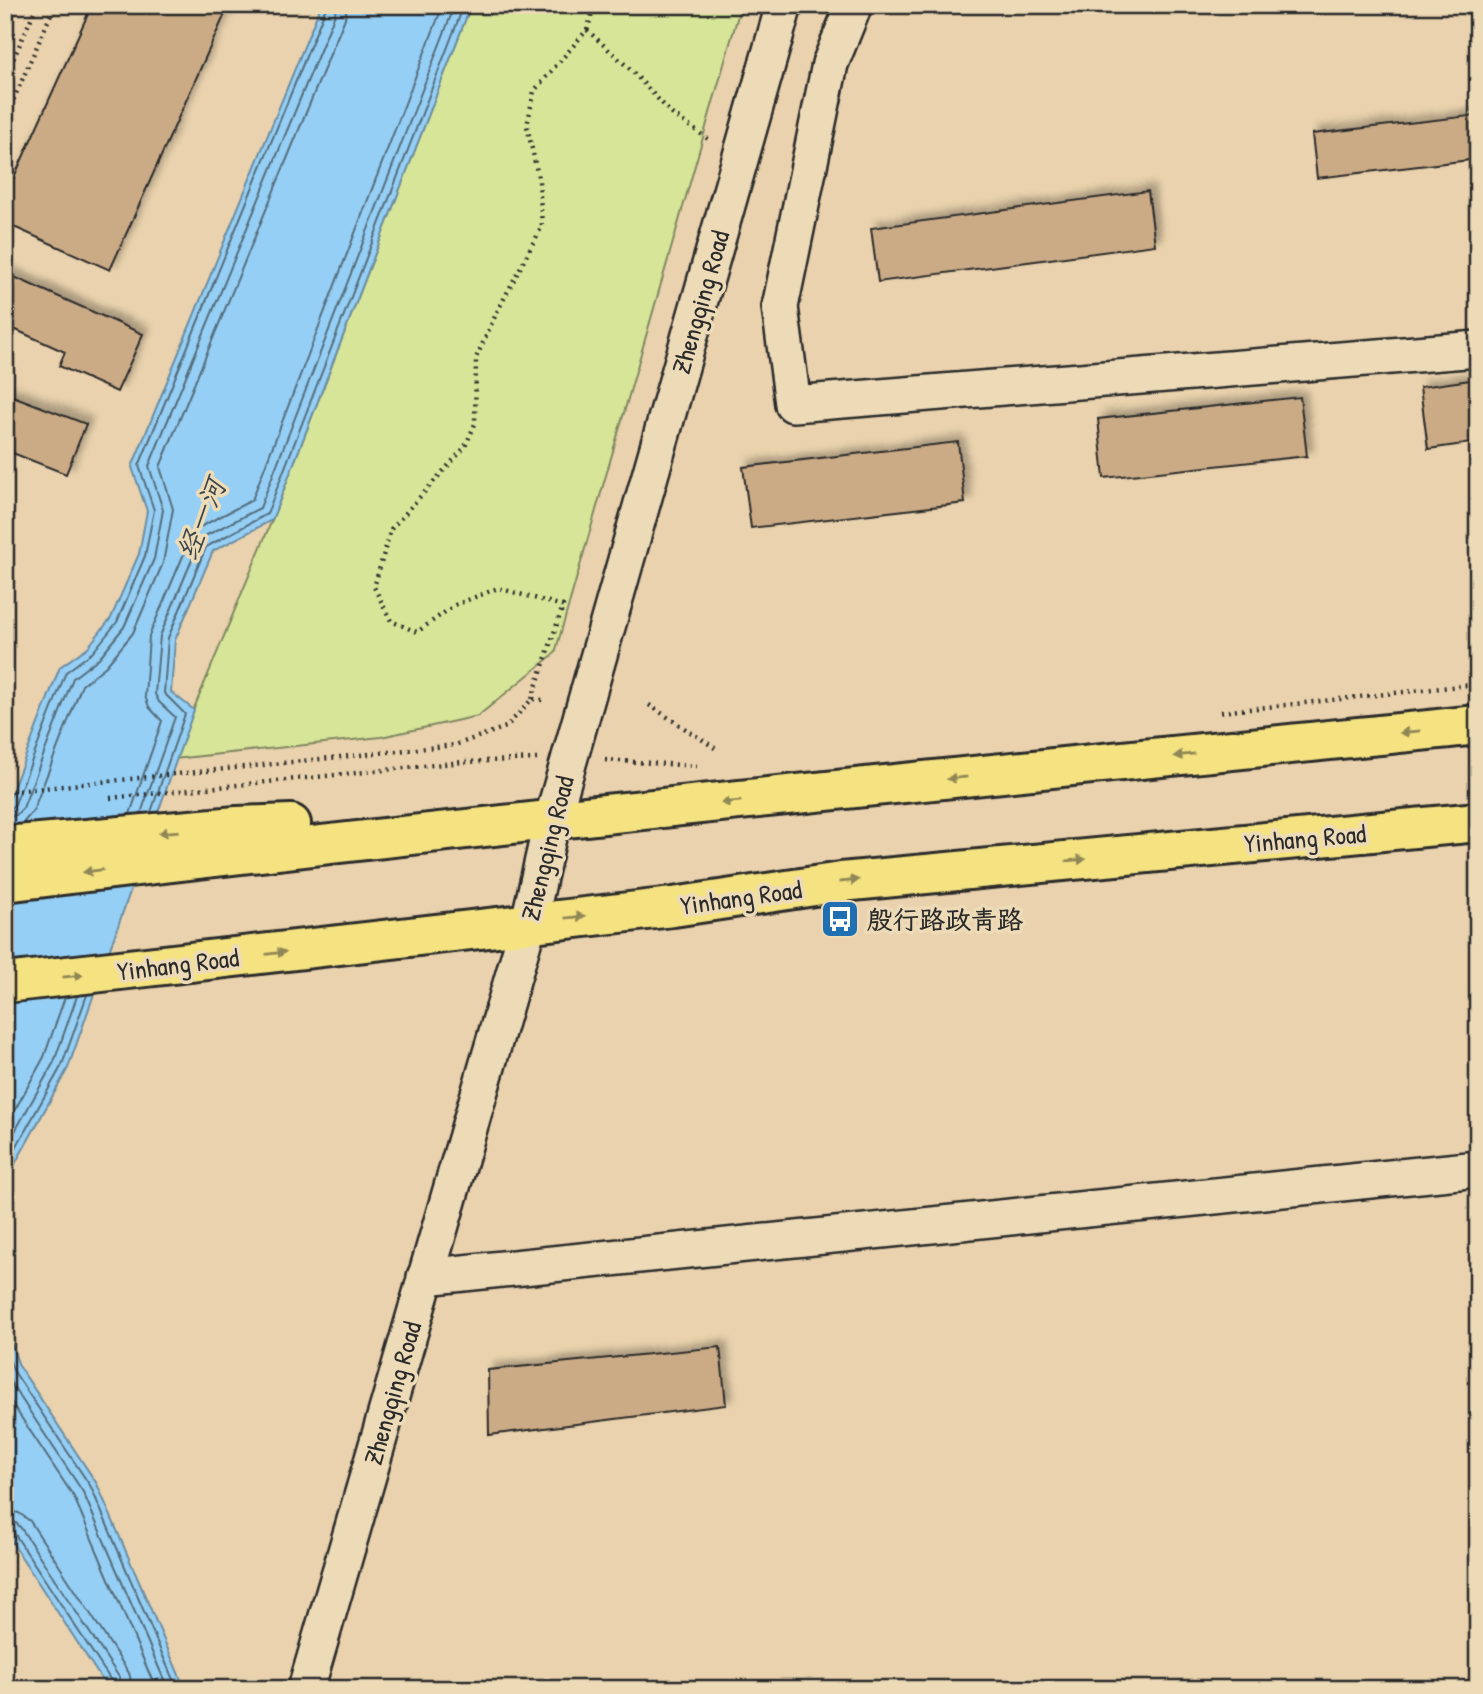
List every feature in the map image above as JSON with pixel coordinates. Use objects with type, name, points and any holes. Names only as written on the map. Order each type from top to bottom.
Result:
[{"type":"main road","points":[[5,846],[235,840],[372,840],[1478,725]]},
{"type":"main road","name":"Yinhang Road","points":[[5,983],[673,907],[841,882],[1478,822]]},
{"type":"main road","points":[[5,882],[235,840]]},
{"type":"street","name":"Zhengqing Road","points":[[306,1689],[529,922],[552,820],[784,5]]},
{"type":"street","points":[[854,5],[830,64],[780,307],[793,404],[1478,349]]},
{"type":"street","points":[[425,1277],[1478,1169]]},
{"type":"path","points":[[5,78],[37,5]]},
{"type":"path","points":[[5,119],[55,5]]},
{"type":"path","points":[[5,792],[455,745],[506,727],[532,699],[563,606],[498,588],[455,605],[417,632],[391,621],[374,587],[391,529],[465,447],[475,424],[476,358],[542,226],[539,181],[527,126],[534,91],[587,30],[595,5]]},
{"type":"path","points":[[587,30],[630,69],[672,114],[740,161]]},
{"type":"path","points":[[1218,712],[1478,684]]},
{"type":"path","points":[[532,699],[543,700]]},
{"type":"path","points":[[649,705],[715,748]]},
{"type":"path","points":[[221,787],[463,762],[570,758],[698,766]]},
{"type":"green space","points":[[471,5],[741,5],[555,653],[478,716],[381,737],[173,759],[272,520]]},
{"type":"water","name":"经一河","points":[[321,5],[471,5],[272,520],[213,551],[175,640],[171,692],[194,710],[68,1068],[5,1182],[5,809],[60,667],[88,647],[111,618],[139,554],[147,511],[132,467]]},
{"type":"water","points":[[5,1325],[19,1366],[97,1484],[185,1689],[108,1689],[5,1532]]},
{"type":"building","points":[[92,5],[229,5],[110,270],[5,223],[5,197]]},
{"type":"building","points":[[1478,115],[1478,159],[1317,178],[1312,134]]},
{"type":"building","points":[[1148,191],[1155,245],[878,282],[871,228]]},
{"type":"building","points":[[5,273],[143,334],[117,392],[59,366],[65,352],[5,325]]},
{"type":"building","points":[[1478,379],[1478,442],[1428,449],[1420,387]]},
{"type":"building","points":[[5,393],[86,424],[66,474],[5,450]]},
{"type":"building","points":[[1300,397],[1307,456],[1104,478],[1098,419]]},
{"type":"building","points":[[958,442],[965,503],[751,528],[743,467]]},
{"type":"building","points":[[720,1347],[726,1405],[489,1435],[488,1370]]},
{"type":"place","name":"殷行路政青路","points":[[840,919]]}]
